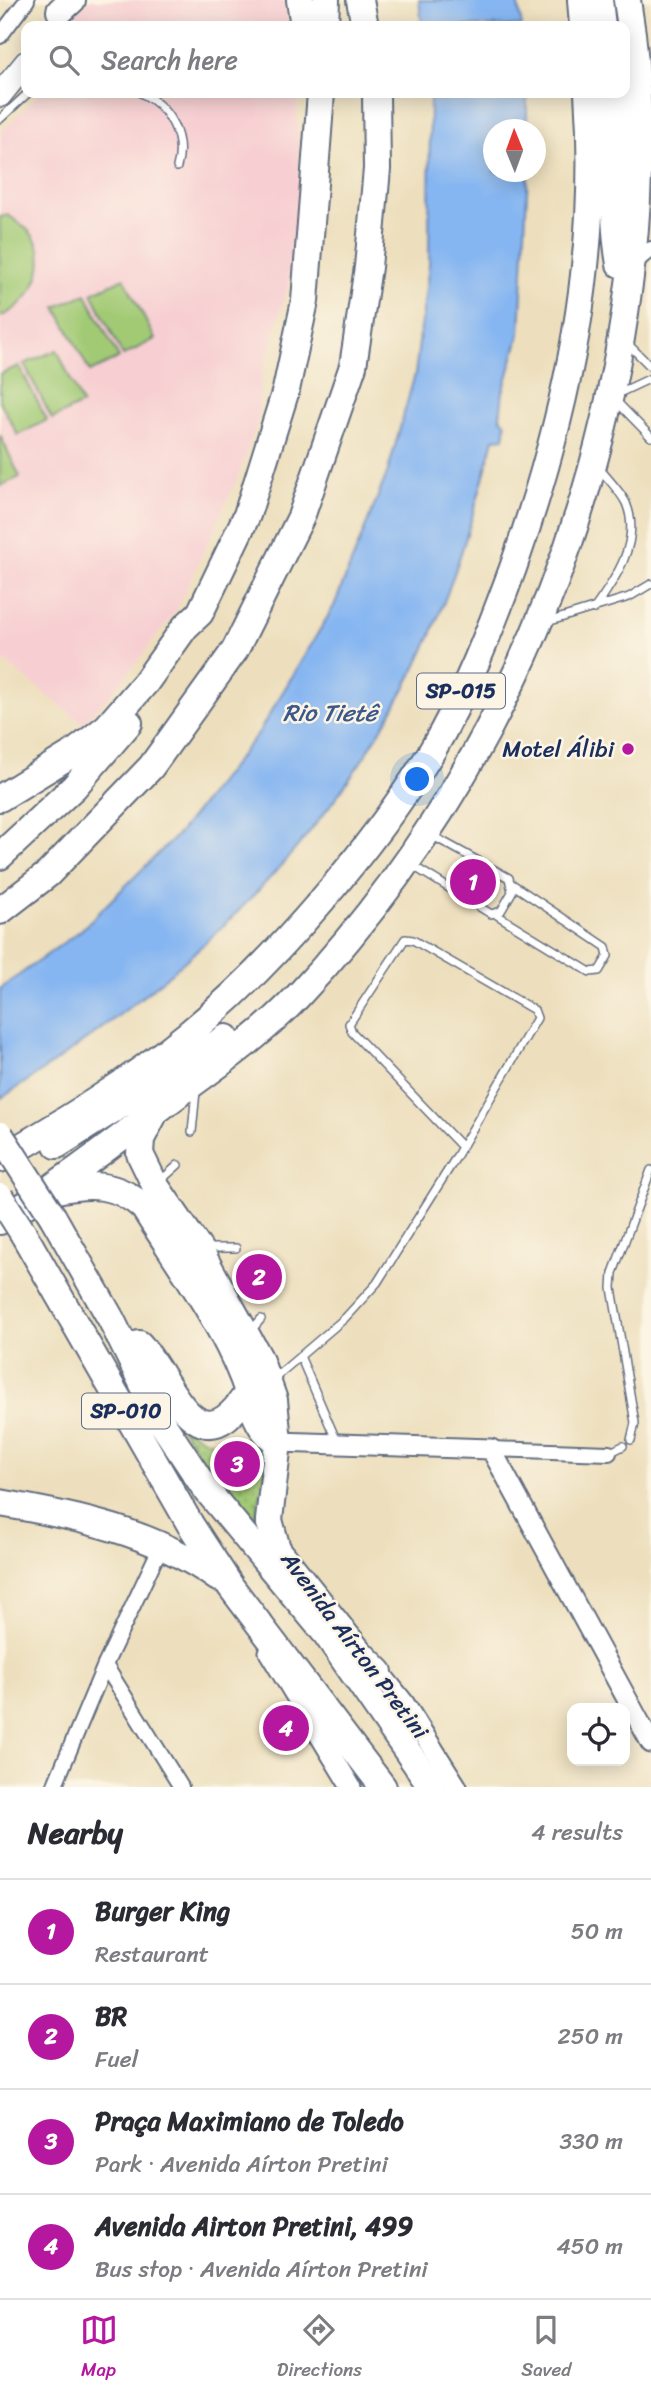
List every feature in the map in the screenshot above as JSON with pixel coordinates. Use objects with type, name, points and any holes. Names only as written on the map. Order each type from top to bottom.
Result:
[{"type":"highway","points":[[300,0],[303,21]]},
{"type":"highway","points":[[325,21],[326,0]]},
{"type":"highway","points":[[360,0],[364,21]]},
{"type":"highway","points":[[581,0],[583,21]]},
{"type":"highway","points":[[599,0],[602,21]]},
{"type":"highway","points":[[627,0],[630,21]]},
{"type":"highway","points":[[49,1205],[156,1111],[257,1036],[297,998],[353,933],[407,862],[488,730],[540,624],[596,463],[612,397],[628,292],[642,257],[645,194],[641,115],[630,25]]},
{"type":"highway","points":[[641,115],[651,86]]},
{"type":"highway","points":[[306,98],[307,144],[315,182]]},
{"type":"highway","points":[[0,856],[74,787],[119,737],[165,674],[200,613],[247,515],[286,390],[305,301],[321,98]]},
{"type":"highway","points":[[0,911],[48,874],[151,767],[235,650],[301,517],[353,366],[368,267],[377,169],[376,98]]},
{"type":"highway","name":"SP-015","points":[[0,1162],[188,1034],[239,986],[299,925],[361,850],[432,750],[491,629],[538,495],[567,389],[582,296],[589,198],[591,139],[587,98]]},
{"type":"highway","points":[[612,98],[616,135],[617,233],[628,292]]},
{"type":"highway","points":[[0,797],[75,752],[107,727],[146,682],[185,626],[200,613]]},
{"type":"highway","points":[[0,1162],[41,1154],[139,1096],[264,1014],[297,998]]},
{"type":"highway","points":[[156,1111],[141,1139],[140,1154],[155,1185],[254,1327],[261,1427],[268,1436],[278,1442],[269,1520],[283,1570],[281,1582]]},
{"type":"highway","name":"SP-010","points":[[0,1135],[49,1205]]},
{"type":"highway","points":[[0,1221],[49,1205],[73,1187],[103,1186],[130,1195],[144,1208],[213,1321],[259,1387]]},
{"type":"highway","name":"SP-010","points":[[0,1197],[190,1524],[250,1613],[383,1787]]},
{"type":"highway","name":"Avenida Aírton Pretini","points":[[49,1205],[111,1319],[162,1423],[215,1502],[317,1624],[431,1785]]},
{"type":"highway","points":[[111,1319],[142,1348],[183,1412],[197,1421],[211,1422],[228,1418],[259,1387]]},
{"type":"highway","points":[[0,1503],[131,1533],[162,1544],[191,1559],[231,1587]]},
{"type":"highway","points":[[317,1624],[331,1624],[379,1672]]},
{"type":"main road","points":[[0,95],[21,68]]},
{"type":"street","points":[[0,36],[27,0]]},
{"type":"street","points":[[278,1442],[609,1453]]},
{"type":"street","points":[[491,1449],[651,1742]]},
{"type":"street","name":"Avenida Aírton Pretini","points":[[274,1539],[404,1703],[457,1787]]},
{"type":"street","points":[[54,1787],[105,1665],[162,1544]]},
{"type":"street","points":[[250,1613],[283,1678],[351,1787]]},
{"type":"street","points":[[105,1665],[181,1787]]},
{"type":"lane","points":[[0,119],[23,98]]},
{"type":"lane","points":[[151,98],[171,120],[180,142],[177,167]]},
{"type":"lane","points":[[622,334],[629,346],[651,367]]},
{"type":"lane","points":[[651,378],[612,397],[651,437]]},
{"type":"lane","points":[[594,609],[614,581],[626,555],[632,529],[624,500],[596,463]]},
{"type":"lane","points":[[540,624],[629,597],[651,584]]},
{"type":"lane","points":[[426,833],[509,878],[512,892],[497,915]]},
{"type":"lane","points":[[407,862],[491,915],[497,915],[590,972],[599,971],[608,956],[606,947],[512,884]]},
{"type":"lane","points":[[259,1387],[345,1318],[377,1283],[455,1159],[462,1147],[537,1018],[536,1013],[423,946],[405,939],[349,1024],[352,1032],[462,1147]]},
{"type":"lane","points":[[192,1132],[197,1080]]},
{"type":"lane","points":[[155,1185],[178,1165]]},
{"type":"lane","points":[[631,1440],[635,1423],[612,1288],[612,1273],[651,1170]]},
{"type":"lane","points":[[199,1249],[236,1248]]},
{"type":"lane","points":[[300,1356],[338,1444]]},
{"type":"lane","points":[[609,1453],[623,1446]]},
{"type":"shaded area","points":[[89,0],[285,0],[289,21],[71,21]]},
{"type":"shaded area","points":[[35,98],[296,98],[300,183],[288,286],[260,381],[258,421],[238,477],[177,609],[122,681],[83,724],[0,658],[0,133]]},
{"type":"green space","points":[[8,215],[33,236],[39,248],[40,260],[39,272],[29,294],[11,311],[0,317],[0,217]]},
{"type":"green space","points":[[124,278],[155,339],[123,356],[92,293]]},
{"type":"green space","points":[[86,294],[119,358],[90,372],[56,307]]},
{"type":"green space","points":[[57,350],[82,404],[52,419],[24,364]]},
{"type":"green space","points":[[19,366],[47,420],[18,435],[0,402],[0,374]]},
{"type":"green space","points":[[0,435],[20,477],[0,486]]},
{"type":"green space","points":[[178,1424],[195,1435],[221,1444],[251,1440],[270,1454],[255,1518],[213,1474]]},
{"type":"water","points":[[419,0],[517,0],[521,21],[421,21]]},
{"type":"water","name":"Rio Tietê","points":[[430,98],[527,98],[527,119],[483,119],[483,182],[528,182],[520,333],[503,392],[500,417],[506,424],[504,438],[494,439],[461,554],[441,611],[417,665],[379,734],[336,797],[289,856],[238,911],[184,962],[126,1010],[0,1099],[0,989],[81,930],[179,833],[259,732],[334,606],[388,471],[415,374],[429,265]]},
{"type":"place","name":"Motel Álibi","points":[[628,749]]},
{"type":"place","name":"Burger King","points":[[473,882]]},
{"type":"place","name":"BR","points":[[259,1277]]},
{"type":"place","name":"Praça Maximiano de Toledo","points":[[237,1464]]},
{"type":"place","name":"Avenida Airton Pretini, 499","points":[[286,1728]]}]
